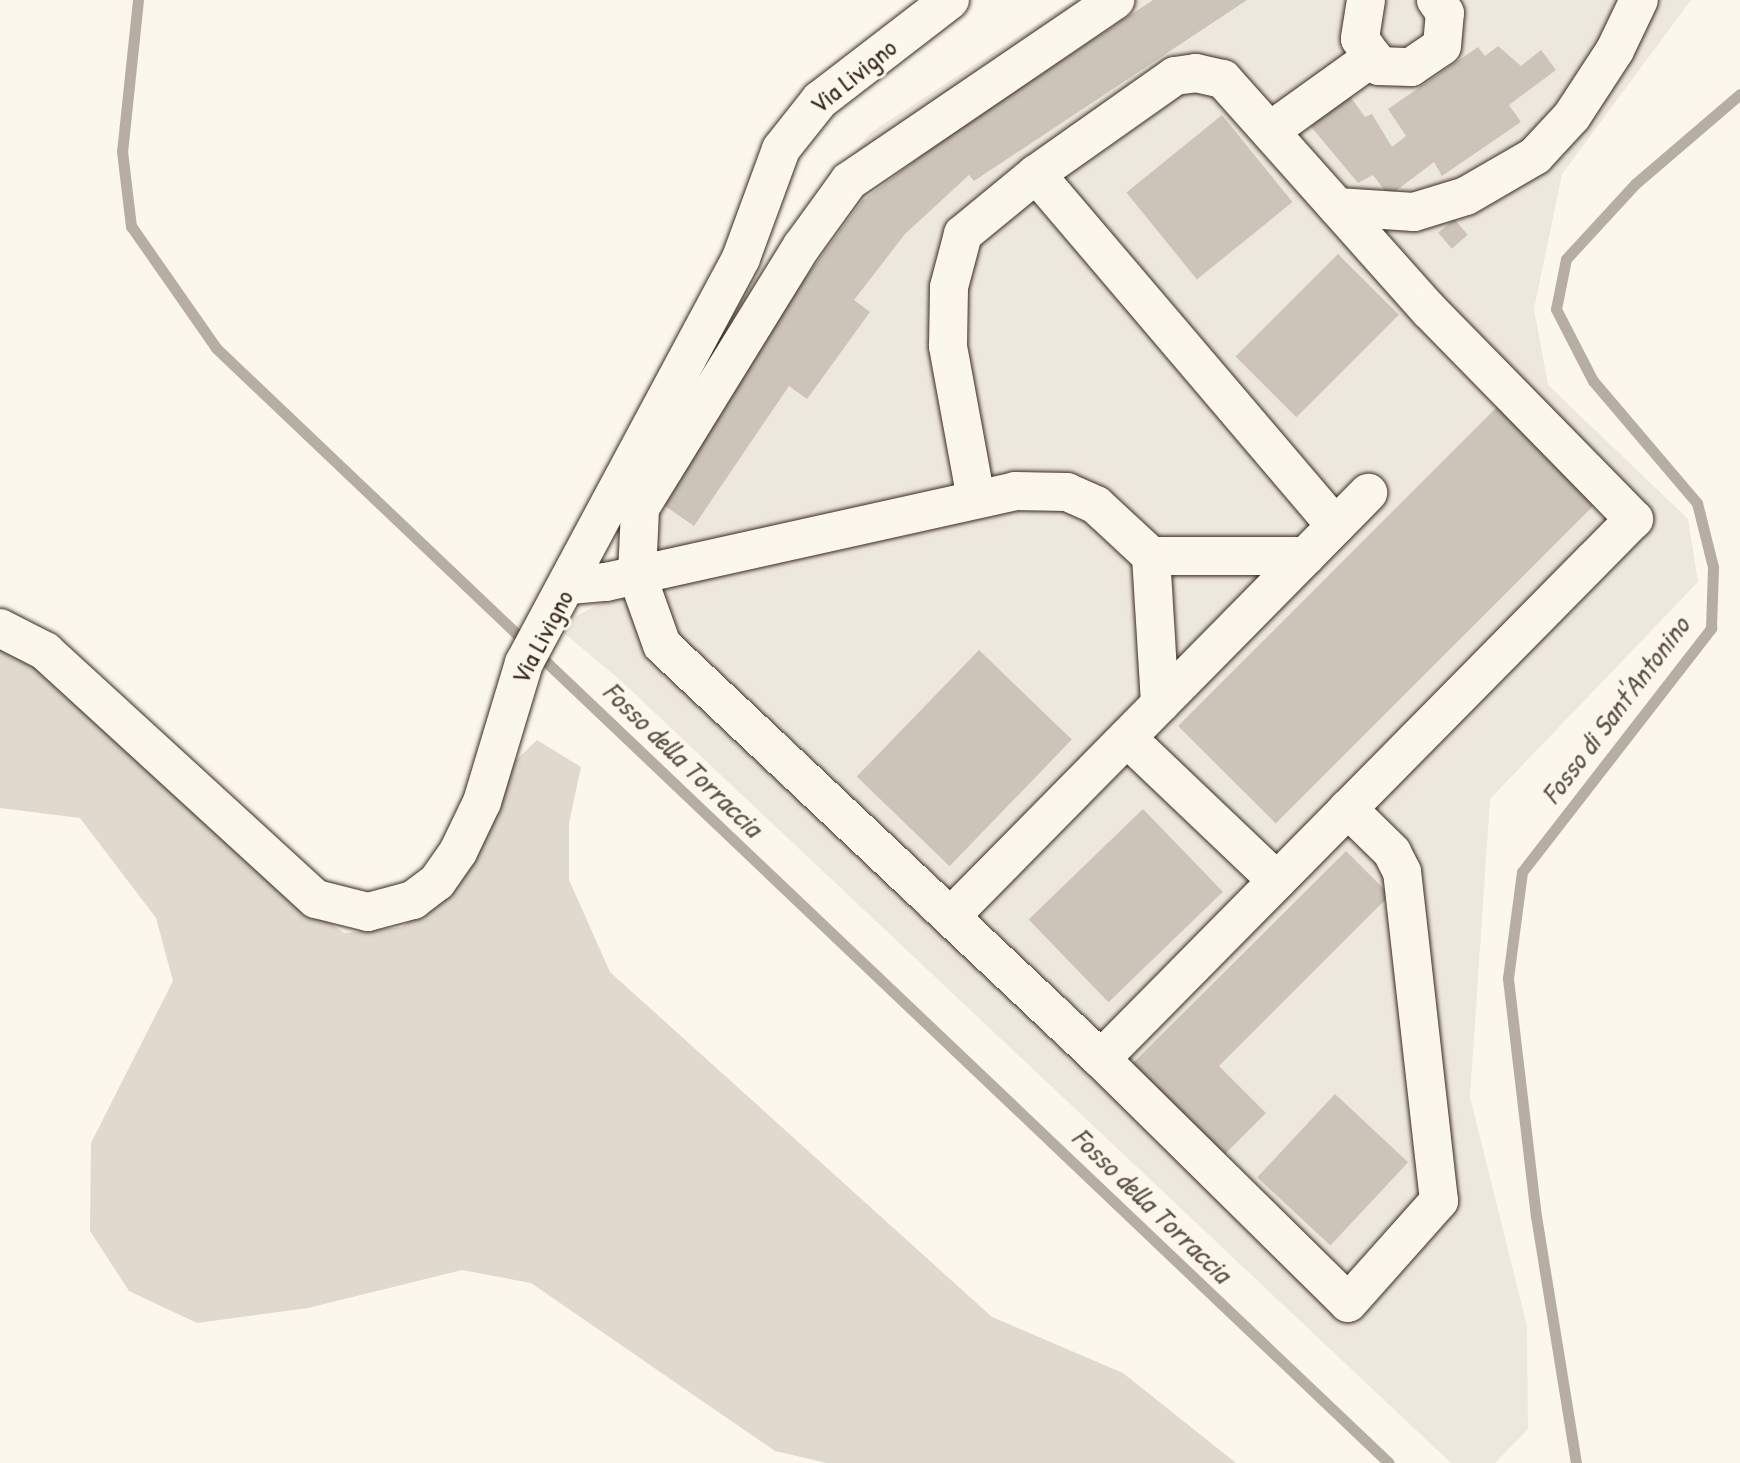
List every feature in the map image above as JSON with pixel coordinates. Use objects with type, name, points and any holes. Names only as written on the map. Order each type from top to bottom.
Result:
[{"type":"street","name":"Via Livigno","points":[[0,628],[45,651],[316,899],[368,912],[413,900],[437,882],[458,852],[482,802],[524,663],[561,601],[741,258],[787,141],[837,85],[950,0]]},
{"type":"street","points":[[1115,0],[937,116],[849,181],[802,246],[640,508],[637,575],[662,645],[952,915],[1348,1303],[1439,1201],[1402,872],[1392,852],[1348,809]]},
{"type":"street","points":[[1366,0],[1360,39],[1379,66],[1411,67],[1442,46],[1445,13],[1436,0]]},
{"type":"street","points":[[1337,207],[1414,212],[1466,196],[1535,156],[1572,116],[1615,50],[1639,0]]},
{"type":"street","points":[[1270,131],[1373,57]]},
{"type":"street","points":[[976,499],[948,346],[953,262],[973,221],[1175,76],[1196,73],[1223,79],[1429,310],[1634,519],[1101,1059]]},
{"type":"street","points":[[1036,174],[1336,526]]},
{"type":"street","points":[[561,601],[637,575],[1015,491],[1067,492],[1096,505],[1151,556],[1306,556]]},
{"type":"street","points":[[952,915],[1368,493]]},
{"type":"street","points":[[1151,556],[1160,704]]},
{"type":"street","points":[[1127,738],[1277,881]]},
{"type":"shaded area","points":[[1074,0],[1691,0],[1562,174],[1534,309],[1548,385],[1688,519],[1698,582],[1490,799],[1470,1097],[1527,1326],[1528,1429],[1495,1463],[1451,1463],[619,679],[564,633],[575,617],[611,597],[625,520],[804,218],[870,133]]},
{"type":"shaded area","points":[[0,644],[32,653],[272,881],[344,933],[402,927],[460,884],[511,765],[537,740],[581,767],[569,823],[569,880],[610,972],[992,1317],[1123,1373],[1236,1463],[827,1463],[775,1451],[531,1283],[462,1270],[308,1308],[197,1323],[129,1291],[90,1231],[91,1143],[173,981],[156,918],[80,818],[0,808]]},
{"type":"building","points":[[1153,0],[1247,0],[974,181],[969,175],[905,234],[854,300],[870,312],[807,399],[789,386],[694,526],[655,499],[761,338],[862,201],[945,138]]},
{"type":"building","points":[[1498,46],[1521,66],[1541,50],[1556,70],[1509,105],[1521,122],[1442,176],[1434,162],[1389,196],[1373,175],[1358,183],[1308,123],[1349,95],[1365,117],[1372,114],[1392,147],[1406,136],[1388,109],[1478,47],[1485,56]]},
{"type":"building","points":[[1222,115],[1292,202],[1197,279],[1126,192]]},
{"type":"building","points":[[1454,219],[1468,235],[1452,249],[1438,233]]},
{"type":"building","points":[[1338,254],[1399,315],[1296,417],[1235,357]]},
{"type":"building","points":[[1497,407],[1595,505],[1276,823],[1178,726]]},
{"type":"building","points":[[979,650],[1072,740],[950,866],[857,777]]},
{"type":"building","points":[[1143,809],[1223,892],[1109,1002],[1029,919]]},
{"type":"building","points":[[1346,851],[1390,895],[1219,1066],[1266,1113],[1224,1155],[1132,1064]]},
{"type":"building","points":[[1335,1094],[1408,1162],[1330,1246],[1257,1177]]},
{"type":"waterway","name":"Fosso della Torraccia","points":[[138,0],[122,151],[131,226],[216,348],[1389,1463]]},
{"type":"waterway","name":"Fosso di Sant'Antonino","points":[[1576,1463],[1536,1217],[1508,978],[1522,872],[1711,628],[1713,567],[1697,503],[1593,381],[1556,309],[1566,259],[1635,184],[1740,94]]}]
